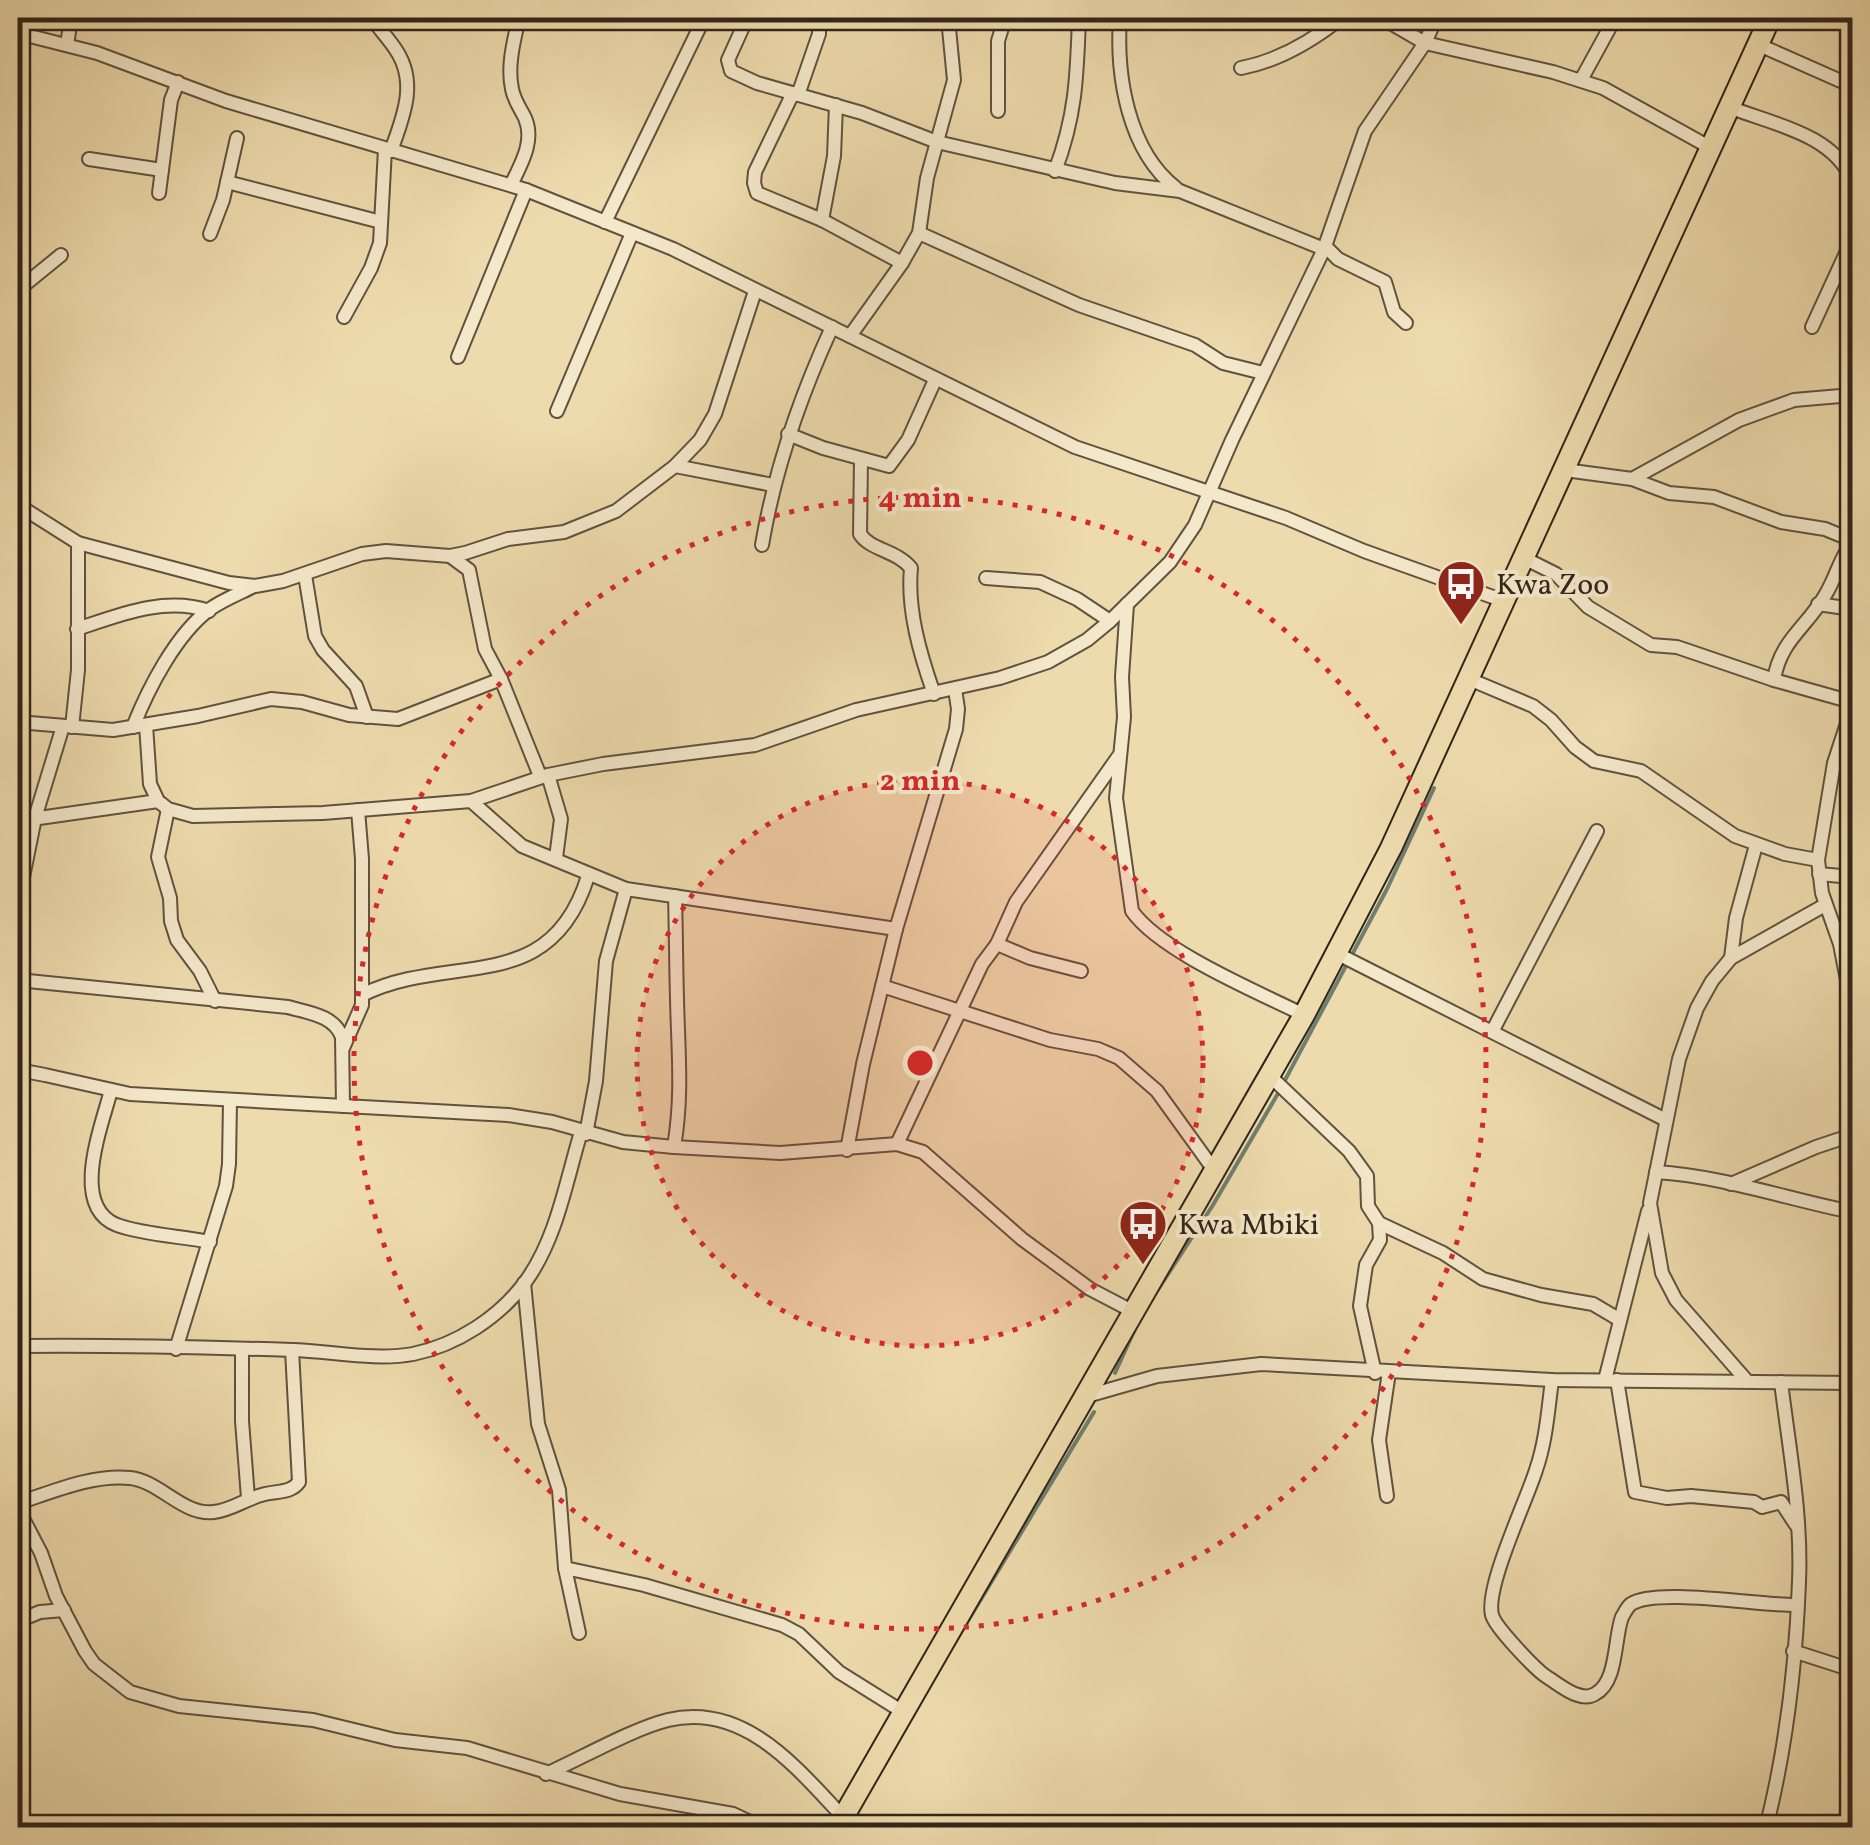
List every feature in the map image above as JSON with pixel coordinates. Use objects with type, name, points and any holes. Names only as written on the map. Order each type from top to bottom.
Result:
[{"type":"main road","points":[[840,1822],[1304,1014],[1391,848],[1770,18]]},
{"type":"street","points":[[66,46],[71,18]]},
{"type":"street","points":[[344,317],[380,243],[388,150],[408,96],[404,65],[372,18]]},
{"type":"street","points":[[510,185],[525,156],[528,140],[526,120],[512,91],[510,76],[518,18]]},
{"type":"street","points":[[605,222],[704,18]]},
{"type":"street","points":[[728,18],[744,23],[728,55],[732,71],[757,83],[836,105],[937,142],[1114,183],[1180,192],[1324,248],[1369,271],[1385,282],[1394,312],[1406,324]]},
{"type":"street","points":[[818,18],[819,34],[796,94],[756,172],[755,189],[761,196],[822,220],[902,263]]},
{"type":"street","points":[[850,336],[919,233],[927,178],[954,80],[948,18]]},
{"type":"street","points":[[998,111],[998,41],[1005,18]]},
{"type":"street","points":[[1055,170],[1070,130],[1082,18],[1120,21],[1129,117],[1153,167],[1180,192]]},
{"type":"street","points":[[1241,68],[1273,60],[1341,18]]},
{"type":"street","points":[[1382,18],[1425,43],[1603,88],[1711,148]]},
{"type":"street","points":[[18,821],[163,805],[193,816],[470,801],[544,776],[603,764],[754,746],[856,710],[955,689],[1048,662],[1087,640],[1170,562],[1195,525],[1324,248],[1365,131],[1425,43],[1436,18]]},
{"type":"street","points":[[1581,80],[1615,18]]},
{"type":"street","points":[[18,33],[178,82],[226,101],[526,190],[673,249],[1075,447],[1210,490],[1504,601]]},
{"type":"street","points":[[1757,44],[1852,86]]},
{"type":"street","points":[[159,193],[171,100],[178,82]]},
{"type":"street","points":[[822,220],[834,156],[836,105]]},
{"type":"street","points":[[1729,107],[1827,147],[1836,153],[1852,180]]},
{"type":"street","points":[[210,234],[237,138]]},
{"type":"street","points":[[89,159],[162,170]]},
{"type":"street","points":[[227,182],[381,222]]},
{"type":"street","points":[[458,357],[526,190]]},
{"type":"street","points":[[557,411],[632,233]]},
{"type":"street","points":[[919,233],[1079,305],[1195,346],[1223,363],[1263,373]]},
{"type":"street","points":[[1812,328],[1852,240]]},
{"type":"street","points":[[18,290],[61,255]]},
{"type":"street","points":[[214,1000],[200,972],[176,940],[170,898],[158,857],[163,805],[150,784],[140,726],[146,696],[163,667],[208,610],[254,586],[304,575],[362,554],[450,556],[508,539],[564,532],[616,511],[676,466],[700,440],[715,414],[755,291]]},
{"type":"street","points":[[762,546],[772,485],[788,434],[832,327]]},
{"type":"street","points":[[788,434],[879,465],[893,464],[934,380]]},
{"type":"street","points":[[1632,479],[1739,420],[1794,400],[1852,395]]},
{"type":"street","points":[[860,459],[860,534],[866,542],[901,556],[911,568],[918,650],[934,694]]},
{"type":"street","points":[[676,466],[772,485]]},
{"type":"street","points":[[1565,470],[1632,479],[1668,492],[1714,497],[1782,522],[1825,528],[1852,539],[1839,559],[1827,592],[1777,659],[1774,680]]},
{"type":"street","points":[[18,505],[78,543],[229,583],[254,586]]},
{"type":"street","points":[[18,902],[35,818],[68,727],[78,670],[78,543]]},
{"type":"street","points":[[450,556],[469,570],[486,649],[562,820],[556,858]]},
{"type":"street","points":[[1522,558],[1556,574],[1588,607],[1652,645],[1678,648],[1852,705],[1834,763],[1819,867],[1852,1006]]},
{"type":"street","points":[[304,575],[315,636],[356,686],[367,717]]},
{"type":"street","points":[[986,578],[1040,582],[1110,621]]},
{"type":"street","points":[[1128,603],[1118,814],[1132,911],[1142,926],[1208,968],[1304,1014]]},
{"type":"street","points":[[1818,604],[1852,609]]},
{"type":"street","points":[[77,629],[128,612],[170,605],[208,610]]},
{"type":"street","points":[[18,722],[68,727],[140,726],[272,699],[367,717],[398,718],[501,679]]},
{"type":"street","points":[[1469,679],[1533,706],[1594,761],[1642,771],[1735,836],[1852,877]]},
{"type":"street","points":[[848,1150],[896,929],[956,729],[955,689]]},
{"type":"street","points":[[898,1144],[982,964],[998,944],[1016,902],[1119,756]]},
{"type":"street","points":[[470,801],[522,846],[626,889],[896,929]]},
{"type":"street","points":[[343,1048],[362,995],[358,810]]},
{"type":"street","points":[[1493,1030],[1597,832]]},
{"type":"street","points":[[1731,958],[1736,918],[1756,845]]},
{"type":"street","points":[[362,995],[404,978],[480,968],[539,948],[558,936],[573,917],[588,876]]},
{"type":"street","points":[[18,1346],[411,1354],[466,1334],[497,1314],[537,1264],[584,1133],[596,1081],[606,961],[626,889]]},
{"type":"street","points":[[674,1147],[682,1062],[676,896]]},
{"type":"street","points":[[1798,1528],[1781,1502],[1762,1507],[1754,1502],[1635,1492],[1611,1380],[1620,1320],[1650,1204],[1679,1059],[1697,1008],[1731,958],[1825,904]]},
{"type":"street","points":[[998,944],[1030,958],[1081,971]]},
{"type":"street","points":[[1336,953],[1666,1120]]},
{"type":"street","points":[[18,980],[288,1008],[325,1018],[338,1028],[343,1048],[343,1106]]},
{"type":"street","points":[[882,986],[1119,1058],[1157,1091],[1214,1170]]},
{"type":"street","points":[[18,1073],[24,1071],[130,1094],[508,1116],[552,1122],[623,1142],[674,1147],[780,1152],[898,1144],[923,1152],[1022,1239],[1090,1289],[1134,1312]]},
{"type":"street","points":[[1268,1074],[1349,1151],[1367,1176],[1368,1206],[1379,1223],[1380,1240],[1366,1266],[1360,1306],[1382,1372],[1379,1440],[1387,1496]]},
{"type":"street","points":[[111,1090],[92,1170],[92,1198],[102,1216],[118,1225],[210,1242]]},
{"type":"street","points":[[176,1349],[210,1242],[229,1164],[230,1102]]},
{"type":"street","points":[[1728,1185],[1816,1146],[1852,1136]]},
{"type":"street","points":[[1656,1172],[1701,1175],[1728,1185],[1852,1212]]},
{"type":"street","points":[[1650,1204],[1662,1273],[1676,1300],[1747,1381]]},
{"type":"street","points":[[1379,1223],[1443,1253],[1483,1278],[1592,1304],[1620,1320]]},
{"type":"street","points":[[524,1283],[538,1424],[560,1490],[565,1568],[579,1634]]},
{"type":"street","points":[[242,1349],[248,1498]]},
{"type":"street","points":[[292,1350],[299,1482],[291,1490],[204,1512],[155,1486],[130,1478],[90,1482],[18,1506],[56,1596],[94,1664],[130,1692],[149,1700],[232,1714],[313,1720],[395,1740],[467,1748],[546,1774],[670,1805],[732,1814],[762,1828]]},
{"type":"street","points":[[1087,1396],[1120,1384],[1200,1369],[1261,1364],[1552,1380],[1852,1383]]},
{"type":"street","points":[[1552,1380],[1545,1438],[1498,1574],[1491,1610],[1494,1621],[1526,1661],[1571,1691],[1589,1696],[1597,1694],[1609,1677],[1618,1630],[1630,1604],[1687,1599],[1797,1605]]},
{"type":"street","points":[[1766,1828],[1778,1782],[1797,1605],[1798,1528],[1781,1382]]},
{"type":"street","points":[[565,1568],[662,1590],[782,1625],[799,1634],[840,1672],[902,1712]]},
{"type":"street","points":[[40,1612],[56,1596]]},
{"type":"street","points":[[18,1621],[40,1612],[64,1610]]},
{"type":"street","points":[[1793,1651],[1852,1670]]},
{"type":"street","points":[[546,1774],[667,1720],[700,1716],[756,1734],[788,1760],[840,1822]]},
{"type":"waterway","points":[[1284,1082],[1387,889],[1434,788]]},
{"type":"waterway","points":[[1157,1291],[1280,1090]]},
{"type":"waterway","points":[[1115,1373],[1135,1329]]},
{"type":"waterway","points":[[954,1644],[1094,1412]]},
{"type":"place","name":"Kwa Zoo","points":[[1461,626]]},
{"type":"place","name":"Kwa Mbiki","points":[[1143,1266]]}]
